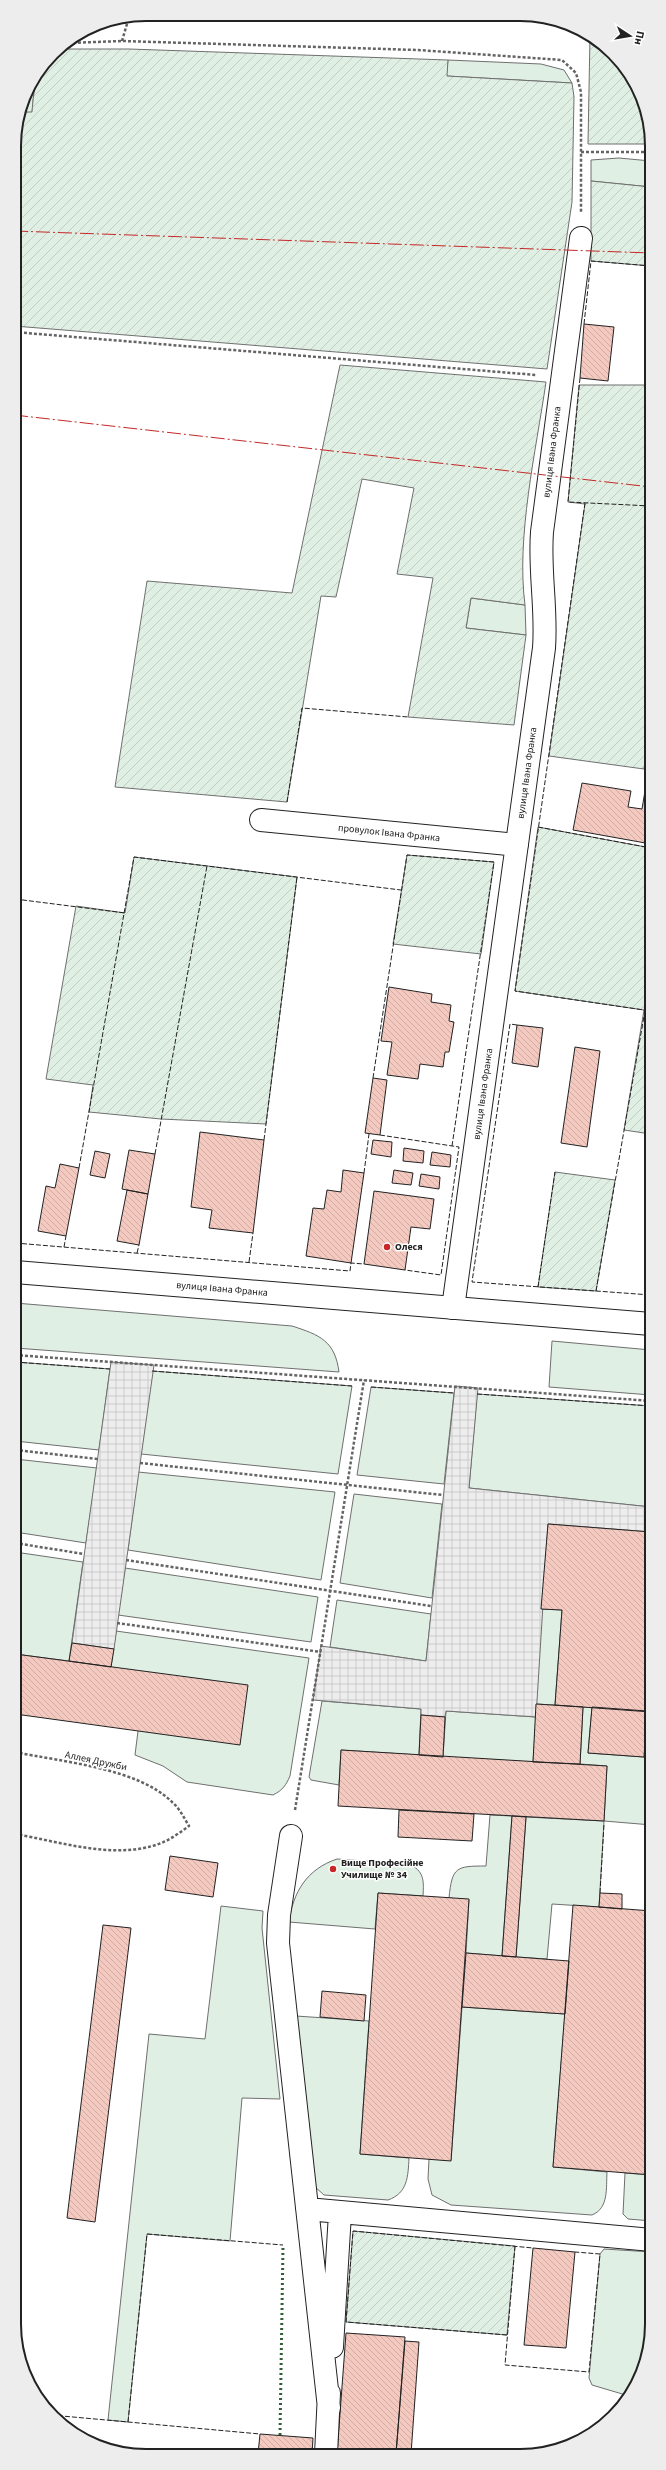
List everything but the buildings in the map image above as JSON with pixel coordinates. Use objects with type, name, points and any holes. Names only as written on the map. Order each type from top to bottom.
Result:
[{"type":"street","name":"вулиця Івана Франка","points":[[453,1308],[544,648],[546,623],[540,557],[581,238]]},
{"type":"street","name":"провулок Івана Франка","points":[[260,820],[517,846]]},
{"type":"street","name":"вулиця Івана Франка","points":[[21,1272],[645,1324]]},
{"type":"street","points":[[291,1836],[279,1915],[278,1943],[328,2408]]},
{"type":"street","points":[[306,2209],[645,2239]]},
{"type":"street","points":[[326,2449],[340,2213]]},
{"type":"path","points":[[122,41],[127,22]]},
{"type":"path","points":[[75,43],[122,41],[418,50],[562,60],[576,73],[581,98],[581,238]]},
{"type":"path","points":[[581,152],[645,152]]},
{"type":"path","points":[[21,333],[562,377]]},
{"type":"path","points":[[21,1355],[645,1401]]},
{"type":"path","points":[[291,1836],[364,1380]]},
{"type":"path","points":[[21,1451],[98,1459]]},
{"type":"path","points":[[140,1463],[443,1495]]},
{"type":"path","points":[[21,1544],[84,1554]]},
{"type":"path","points":[[126,1560],[431,1606]]},
{"type":"path","points":[[117,1623],[321,1652]]},
{"type":"path","name":"Аллея Дружби","points":[[21,1753],[127,1775],[151,1786],[174,1803],[189,1826],[166,1841],[140,1849],[107,1850],[21,1835]]},
{"type":"green space","points":[[590,42],[602,52],[624,76],[641,113],[645,144],[588,144]]},
{"type":"green space","points":[[68,49],[129,49],[448,60],[447,76],[572,83],[574,97],[572,202],[547,369],[21,327],[21,138],[25,113],[32,112],[34,94],[38,83],[47,70]]},
{"type":"green space","points":[[448,60],[541,64],[564,70],[572,83],[446,76]]},
{"type":"green space","points":[[34,91],[32,113],[25,112]]},
{"type":"green space","points":[[619,158],[645,160],[645,186],[591,181],[591,160]]},
{"type":"green space","points":[[591,181],[645,186],[645,266],[591,261]]},
{"type":"green space","points":[[340,365],[546,382],[528,494],[525,523],[523,579],[525,605],[471,598],[466,628],[526,635],[514,725],[408,717],[433,578],[397,574],[414,488],[362,479],[336,597],[321,596],[287,802],[115,787],[147,581],[292,593]]},
{"type":"green space","points":[[579,385],[645,385],[644,769],[549,756],[585,504],[568,502]]},
{"type":"green space","points":[[471,598],[525,605],[526,635],[466,628]]},
{"type":"green space","points":[[538,827],[645,847],[645,1133],[624,1130],[644,1010],[515,991]]},
{"type":"green space","points":[[407,855],[494,862],[481,954],[393,944]]},
{"type":"green space","points":[[134,857],[297,877],[266,1124],[161,1119],[89,1112],[93,1085],[46,1079],[76,906],[125,913]]},
{"type":"green space","points":[[555,1172],[615,1180],[596,1291],[538,1287]]},
{"type":"green space","points":[[21,1303],[292,1326],[318,1336],[330,1346],[337,1361],[339,1372],[21,1348]]},
{"type":"green space","points":[[552,1341],[645,1349],[645,1395],[549,1387]]},
{"type":"green space","points":[[21,1362],[110,1369],[99,1450],[21,1442]]},
{"type":"green space","points":[[152,1371],[352,1386],[338,1474],[141,1454]]},
{"type":"green space","points":[[371,1387],[454,1393],[444,1484],[357,1475]]},
{"type":"green space","points":[[477,1394],[645,1406],[645,1506],[469,1488]]},
{"type":"green space","points":[[21,1460],[97,1468],[86,1543],[21,1533]]},
{"type":"green space","points":[[138,1472],[335,1492],[321,1580],[128,1550]]},
{"type":"green space","points":[[354,1494],[442,1504],[432,1598],[340,1583]]},
{"type":"green space","points":[[21,1553],[83,1562],[69,1661],[21,1655]]},
{"type":"green space","points":[[125,1568],[318,1597],[311,1642],[118,1615]]},
{"type":"green space","points":[[337,1600],[431,1614],[426,1661],[330,1647]]},
{"type":"green space","points":[[541,1609],[562,1610],[555,1705],[536,1704]]},
{"type":"green space","points":[[116,1631],[309,1658],[290,1776],[286,1785],[273,1795],[187,1782],[163,1766],[135,1755],[138,1731],[111,1667]]},
{"type":"green space","points":[[322,1701],[421,1709],[419,1755],[341,1750],[339,1785],[311,1780],[309,1777]]},
{"type":"green space","points":[[583,1707],[592,1707],[588,1753],[644,1757],[645,1742],[645,1824],[604,1821],[607,1766],[580,1764]]},
{"type":"green space","points":[[446,1711],[536,1717],[533,1762],[443,1757]]},
{"type":"green space","points":[[490,1815],[512,1816],[502,1956],[466,1953],[469,1900],[449,1898],[452,1880],[457,1870],[468,1867],[486,1866]]},
{"type":"green space","points":[[526,1817],[604,1821],[599,1907],[552,1904],[547,1959],[516,1957]]},
{"type":"green space","points":[[337,1859],[409,1864],[418,1870],[422,1877],[423,1896],[378,1893],[375,1929],[289,1922],[294,1901],[303,1883],[317,1869],[326,1863]]},
{"type":"green space","points":[[221,1906],[263,1911],[262,1928],[280,2099],[242,2098],[230,2241],[147,2234],[128,2422],[108,2420],[149,2034],[205,2039]]},
{"type":"green space","points":[[462,2007],[565,2014],[553,2167],[607,2172],[606,2197],[601,2208],[597,2212],[592,2215],[451,2205],[432,2195],[428,2179],[429,2159],[451,2160]]},
{"type":"green space","points":[[296,2016],[369,2021],[360,2154],[409,2158],[406,2183],[400,2193],[395,2197],[388,2200],[324,2195],[314,2186]]},
{"type":"green space","points":[[625,2173],[645,2174],[645,2220],[628,2219],[623,2214]]},
{"type":"green space","points":[[353,2231],[515,2246],[507,2335],[346,2322]]},
{"type":"green space","points":[[604,2249],[645,2252],[645,2332],[643,2349],[636,2372],[624,2394],[592,2385],[589,2378],[600,2254]]},
{"type":"shaded area","points":[[111,1362],[154,1365],[114,1649],[72,1643]]},
{"type":"shaded area","points":[[455,1386],[478,1388],[469,1488],[645,1506],[645,1532],[548,1524],[536,1717],[446,1711],[445,1717],[421,1715],[421,1709],[313,1700],[321,1646],[426,1661]]},
{"type":"hedge","points":[[280,2435],[283,2245]]},
{"type":"fence","points":[[584,324],[591,261],[645,266]]},
{"type":"fence","points":[[580,378],[568,502],[645,506]]},
{"type":"fence","points":[[585,503],[515,991],[644,1010]]},
{"type":"fence","points":[[287,802],[302,708],[408,717]]},
{"type":"fence","points":[[538,827],[645,847]]},
{"type":"fence","points":[[373,1078],[407,855],[494,862],[452,1146]]},
{"type":"fence","points":[[79,1168],[134,857],[401,890]]},
{"type":"fence","points":[[155,1154],[207,866]]},
{"type":"fence","points":[[264,1140],[297,877]]},
{"type":"fence","points":[[21,900],[125,913]]},
{"type":"fence","points":[[596,1291],[645,1010]]},
{"type":"fence","points":[[517,1025],[510,1024],[472,1282],[645,1295]]},
{"type":"fence","points":[[364,1173],[369,1134]]},
{"type":"fence","points":[[380,1135],[459,1147],[441,1275],[405,1270]]},
{"type":"fence","points":[[538,1287],[555,1172]]},
{"type":"fence","points":[[249,1262],[253,1233]]},
{"type":"fence","points":[[64,1247],[66,1236]]},
{"type":"fence","points":[[21,1244],[350,1271],[351,1263],[364,1264]]},
{"type":"fence","points":[[137,1253],[139,1245]]},
{"type":"fence","points":[[21,1362],[110,1369]]},
{"type":"fence","points":[[152,1371],[352,1386]]},
{"type":"fence","points":[[371,1387],[454,1393]]},
{"type":"fence","points":[[477,1394],[645,1406]]},
{"type":"fence","points":[[600,1893],[604,1824]]},
{"type":"fence","points":[[507,2335],[346,2322],[353,2231],[533,2248]]},
{"type":"fence","points":[[128,2422],[147,2234],[283,2245]]},
{"type":"fence","points":[[515,2246],[505,2365],[589,2372],[600,2254],[575,2252]]},
{"type":"fence","points":[[62,2416],[260,2434]]},
{"type":"power","points":[[21,231],[645,253]]},
{"type":"power","points":[[21,416],[645,486]]},
{"type":"place","name":"Олеся","points":[[387,1247]]},
{"type":"place","name":"Вище Професійне Училище № 34","points":[[333,1869]]}]
